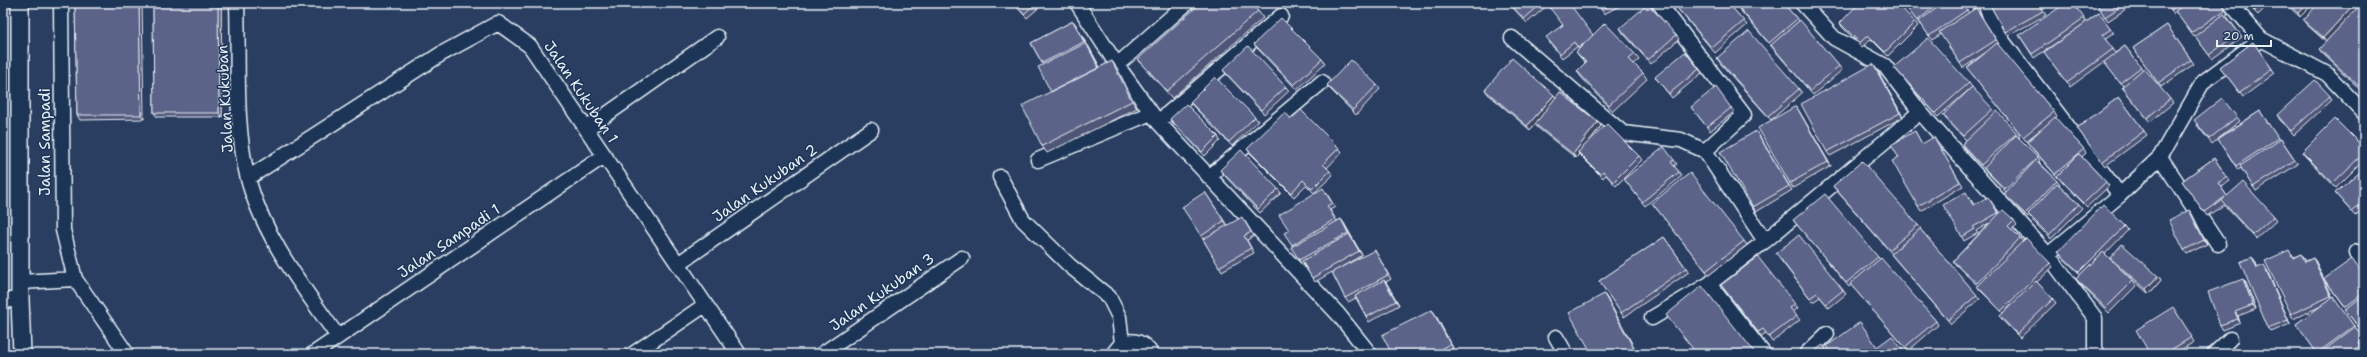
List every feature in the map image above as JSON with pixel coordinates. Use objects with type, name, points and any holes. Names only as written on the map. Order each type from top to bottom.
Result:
[{"type":"street","points":[[20,3],[20,290],[22,354]]},
{"type":"street","name":"Jalan Sampadi","points":[[61,3],[63,230],[75,279],[126,354]]},
{"type":"street","name":"Jalan Kukuban","points":[[237,3],[240,126],[248,178],[260,213],[287,263],[338,337]]},
{"type":"street","points":[[1077,3],[1117,65],[1154,117],[1338,314],[1370,354]]},
{"type":"street","points":[[1117,65],[1187,3]]},
{"type":"street","points":[[1659,3],[1744,115],[1705,151]]},
{"type":"street","points":[[1802,3],[1834,38],[1885,66],[1920,112],[2048,255],[2096,318],[2095,348],[2098,354]]},
{"type":"street","points":[[2230,3],[2261,38],[2327,74],[2364,113]]},
{"type":"street","points":[[1986,5],[1995,31],[2120,195]]},
{"type":"street","points":[[1038,160],[1154,117],[1281,16]]},
{"type":"street","name":"Jalan Kukuban 1","points":[[248,178],[441,54],[498,23],[530,46],[739,354]]},
{"type":"street","points":[[586,130],[717,37]]},
{"type":"street","points":[[1512,38],[1623,133],[1681,140],[1705,151],[1766,241]]},
{"type":"street","points":[[2048,255],[2120,195],[2160,157],[2203,82],[2261,38]]},
{"type":"street","points":[[1209,177],[1322,82]]},
{"type":"street","points":[[1652,318],[1709,284],[1766,241],[1920,112]]},
{"type":"street","name":"Jalan Kukuban 2","points":[[678,264],[871,130]]},
{"type":"street","name":"Jalan Sampadi 1","points":[[313,354],[604,156]]},
{"type":"street","points":[[2160,157],[2218,244]]},
{"type":"street","points":[[1000,177],[1023,220],[1070,266],[1109,297],[1119,317],[1122,343]]},
{"type":"street","points":[[2357,252],[2364,271]]},
{"type":"street","name":"Jalan Kukuban 3","points":[[822,354],[962,258]]},
{"type":"street","points":[[3,301],[20,290],[75,279]]},
{"type":"street","points":[[1709,284],[1764,354]]},
{"type":"street","points":[[633,354],[705,305]]},
{"type":"street","points":[[1806,354],[1827,334]]},
{"type":"street","points":[[1556,337],[1566,354]]},
{"type":"street","points":[[2214,354],[2230,339]]},
{"type":"street","points":[[1113,354],[1122,343],[1128,341],[1141,343],[1146,346],[1151,354]]},
{"type":"building","points":[[75,3],[139,3],[141,115],[77,115]]},
{"type":"building","points":[[153,3],[218,3],[219,113],[154,113]]},
{"type":"building","points":[[1014,3],[1036,3],[1024,14]]},
{"type":"building","points":[[1201,3],[1251,3],[1258,11],[1167,91],[1138,59]]},
{"type":"building","points":[[1542,3],[1524,19],[1510,4]]},
{"type":"building","points":[[1557,3],[1569,3],[1593,35],[1578,48],[1574,42],[1560,54],[1546,37],[1563,25],[1550,8]]},
{"type":"building","points":[[1598,3],[1615,3],[1601,10]]},
{"type":"building","points":[[1673,3],[1728,3],[1744,21],[1712,48]]},
{"type":"building","points":[[1735,3],[1783,3],[1797,19],[1769,43]]},
{"type":"building","points":[[1859,3],[1897,3],[1915,22],[1885,52],[1868,35],[1860,43],[1840,23]]},
{"type":"building","points":[[1903,3],[1939,3],[1917,21]]},
{"type":"building","points":[[1944,3],[1962,3],[1967,10],[1929,36],[1919,21]]},
{"type":"building","points":[[1989,3],[2039,3],[2043,11],[2005,32]]},
{"type":"building","points":[[2066,3],[2073,3],[2084,18],[2032,54],[2019,35]]},
{"type":"building","points":[[2096,3],[2126,3],[2105,17]]},
{"type":"building","points":[[2166,3],[2180,3],[2172,10]]},
{"type":"building","points":[[2187,3],[2221,3],[2225,10],[2191,33],[2175,11]]},
{"type":"building","points":[[2247,3],[2263,3],[2255,11]]},
{"type":"building","points":[[2287,3],[2307,3],[2298,13]]},
{"type":"building","points":[[2319,3],[2355,3],[2323,38],[2303,20]]},
{"type":"building","points":[[2362,3],[2364,3],[2364,85],[2361,88],[2319,49]]},
{"type":"building","points":[[1648,4],[1676,35],[1648,60],[1620,28]]},
{"type":"building","points":[[1976,8],[1996,40],[1960,63],[1939,32]]},
{"type":"building","points":[[2099,13],[2111,29],[2102,35],[2113,49],[2067,83],[2044,52]]},
{"type":"building","points":[[2224,14],[2239,33],[2209,55],[2195,36]]},
{"type":"building","points":[[1281,18],[1322,59],[1294,85],[1254,44]]},
{"type":"building","points":[[1800,20],[1839,66],[1810,91],[1771,45]]},
{"type":"building","points":[[1073,21],[1084,42],[1042,63],[1031,43]]},
{"type":"building","points":[[1605,23],[1635,54],[1629,59],[1643,73],[1609,105],[1577,71],[1586,62],[1576,52]]},
{"type":"building","points":[[2167,25],[2191,60],[2158,83],[2133,48]]},
{"type":"building","points":[[1749,31],[1799,89],[1768,116],[1717,58]]},
{"type":"building","points":[[1928,38],[1969,83],[1935,113],[1894,67]]},
{"type":"building","points":[[2253,42],[2272,69],[2240,93],[2220,67]]},
{"type":"building","points":[[1086,43],[1099,68],[1051,92],[1038,67]]},
{"type":"building","points":[[1997,43],[2054,112],[2023,137],[1967,68]]},
{"type":"building","points":[[1248,46],[1286,87],[1261,110],[1223,70]]},
{"type":"building","points":[[2125,46],[2141,67],[2120,83],[2104,62]]},
{"type":"building","points":[[1685,52],[1699,69],[1669,94],[1655,77]]},
{"type":"building","points":[[1512,58],[1554,95],[1527,126],[1485,90]]},
{"type":"building","points":[[1351,60],[1377,85],[1353,110],[1327,85]]},
{"type":"building","points":[[1112,61],[1132,101],[1042,146],[1022,106]]},
{"type":"building","points":[[1873,64],[1900,113],[1827,152],[1801,104]]},
{"type":"building","points":[[2144,68],[2170,99],[2147,118],[2122,87]]},
{"type":"building","points":[[1215,77],[1255,117],[1229,142],[1190,102]]},
{"type":"building","points":[[2315,80],[2330,96],[2291,131],[2277,115]]},
{"type":"building","points":[[1716,87],[1731,108],[1707,127],[1691,107]]},
{"type":"building","points":[[1972,87],[1993,109],[1963,136],[1943,115]]},
{"type":"building","points":[[1560,92],[1598,122],[1573,154],[1535,124]]},
{"type":"building","points":[[2119,97],[2144,131],[2102,162],[2077,128]]},
{"type":"building","points":[[2222,98],[2237,117],[2209,139],[2194,120]]},
{"type":"building","points":[[1186,104],[1218,136],[1202,152],[1170,119]]},
{"type":"building","points":[[1796,106],[1828,162],[1790,183],[1758,128]]},
{"type":"building","points":[[1301,110],[1339,148],[1323,164],[1330,171],[1312,189],[1303,180],[1291,193],[1247,149],[1285,112],[1291,119]]},
{"type":"building","points":[[1997,111],[2017,133],[1981,165],[1962,144]]},
{"type":"building","points":[[2260,111],[2278,138],[2236,166],[2218,139]]},
{"type":"building","points":[[2055,117],[2084,149],[2055,174],[2027,142]]},
{"type":"building","points":[[2335,119],[2364,148],[2364,153],[2333,183],[2302,152]]},
{"type":"building","points":[[1607,124],[1639,156],[1613,182],[1603,171],[1600,174],[1578,152]]},
{"type":"building","points":[[1756,131],[1789,186],[1753,207],[1720,152]]},
{"type":"building","points":[[1915,131],[1922,144],[1934,137],[1960,182],[1918,206],[1892,161],[1899,158],[1891,145]]},
{"type":"building","points":[[2016,135],[2038,157],[2005,189],[1984,168]]},
{"type":"building","points":[[2281,139],[2295,160],[2253,187],[2240,166]]},
{"type":"building","points":[[1664,147],[1674,160],[1671,162],[1679,172],[1642,202],[1624,179]]},
{"type":"building","points":[[1241,150],[1278,189],[1258,209],[1220,170]]},
{"type":"building","points":[[2079,154],[2106,182],[2084,203],[2057,176]]},
{"type":"building","points":[[2214,158],[2227,177],[2218,183],[2227,196],[2243,182],[2274,216],[2253,235],[2222,201],[2225,197],[2204,212],[2182,181]]},
{"type":"building","points":[[2036,160],[2057,180],[2025,214],[2004,194]]},
{"type":"building","points":[[1862,161],[1918,225],[1889,250],[1833,186]]},
{"type":"building","points":[[1690,173],[1744,241],[1706,271],[1652,203]]},
{"type":"building","points":[[2359,173],[2364,179],[2364,202],[2352,212],[2335,193]]},
{"type":"building","points":[[2057,183],[2079,204],[2049,235],[2028,214]]},
{"type":"building","points":[[1323,188],[1332,203],[1327,206],[1335,219],[1292,245],[1284,233],[1289,230],[1279,215]]},
{"type":"building","points":[[1205,192],[1224,221],[1201,236],[1182,207]]},
{"type":"building","points":[[1966,192],[1973,205],[1988,197],[1998,213],[1973,227],[1975,229],[1962,237],[1943,205]]},
{"type":"building","points":[[1825,194],[1878,257],[1846,283],[1793,220]]},
{"type":"building","points":[[2103,205],[2125,226],[2079,272],[2058,252]]},
{"type":"building","points":[[2003,210],[2014,220],[2008,226],[2020,238],[1977,283],[1953,261]]},
{"type":"building","points":[[2189,210],[2204,240],[2184,250],[2169,220]]},
{"type":"building","points":[[1242,217],[1251,232],[1244,236],[1251,248],[1219,267],[1203,239]]},
{"type":"building","points":[[1341,219],[1348,233],[1299,260],[1291,247]]},
{"type":"building","points":[[1920,229],[1977,295],[1948,320],[1891,254]]},
{"type":"building","points":[[1349,234],[1359,251],[1312,278],[1302,261]]},
{"type":"building","points":[[1799,235],[1843,290],[1826,304],[1817,293],[1810,298],[1776,253]]},
{"type":"building","points":[[1664,237],[1686,268],[1621,313],[1599,281]]},
{"type":"building","points":[[2026,238],[2050,263],[2001,311],[1977,286]]},
{"type":"building","points":[[2122,244],[2158,276],[2146,289],[2110,258]]},
{"type":"building","points":[[1375,250],[1388,275],[1345,298],[1332,272]]},
{"type":"building","points":[[2289,250],[2293,258],[2301,254],[2305,262],[2313,258],[2331,296],[2291,314],[2265,261]]},
{"type":"building","points":[[2103,252],[2133,281],[2106,308],[2076,279]]},
{"type":"building","points":[[1758,257],[1795,304],[1790,308],[1797,316],[1769,337],[1763,329],[1758,332],[1721,285]]},
{"type":"building","points":[[2252,257],[2257,268],[2264,265],[2288,320],[2268,328],[2240,262]]},
{"type":"building","points":[[1881,258],[1936,321],[1905,347],[1850,284]]},
{"type":"building","points":[[2352,259],[2364,276],[2364,293],[2345,307],[2324,279]]},
{"type":"building","points":[[2243,279],[2253,305],[2235,312],[2238,319],[2220,325],[2208,292]]},
{"type":"building","points":[[1384,280],[1396,301],[1367,317],[1355,296]]},
{"type":"building","points":[[2036,281],[2053,299],[2017,334],[2000,316]]},
{"type":"building","points":[[1702,286],[1756,354],[1697,354],[1666,315]]},
{"type":"building","points":[[1604,294],[1637,354],[1592,354],[1569,313]]},
{"type":"building","points":[[2364,295],[2364,331],[2363,332],[2345,310]]},
{"type":"building","points":[[2333,297],[2354,326],[2317,353],[2296,324]]},
{"type":"building","points":[[2173,307],[2192,337],[2164,354],[2150,354],[2136,330]]},
{"type":"building","points":[[1432,310],[1450,344],[1431,354],[1392,354],[1382,335]]},
{"type":"building","points":[[1860,322],[1877,347],[1892,336],[1904,352],[1902,354],[1832,354],[1827,346]]},
{"type":"building","points":[[2355,327],[2363,338],[2358,342],[2360,346],[2355,349],[2359,354],[2319,354]]},
{"type":"building","points":[[1823,345],[1829,354],[1810,354]]},
{"type":"building","points":[[1552,350],[1554,354],[1544,354]]}]
